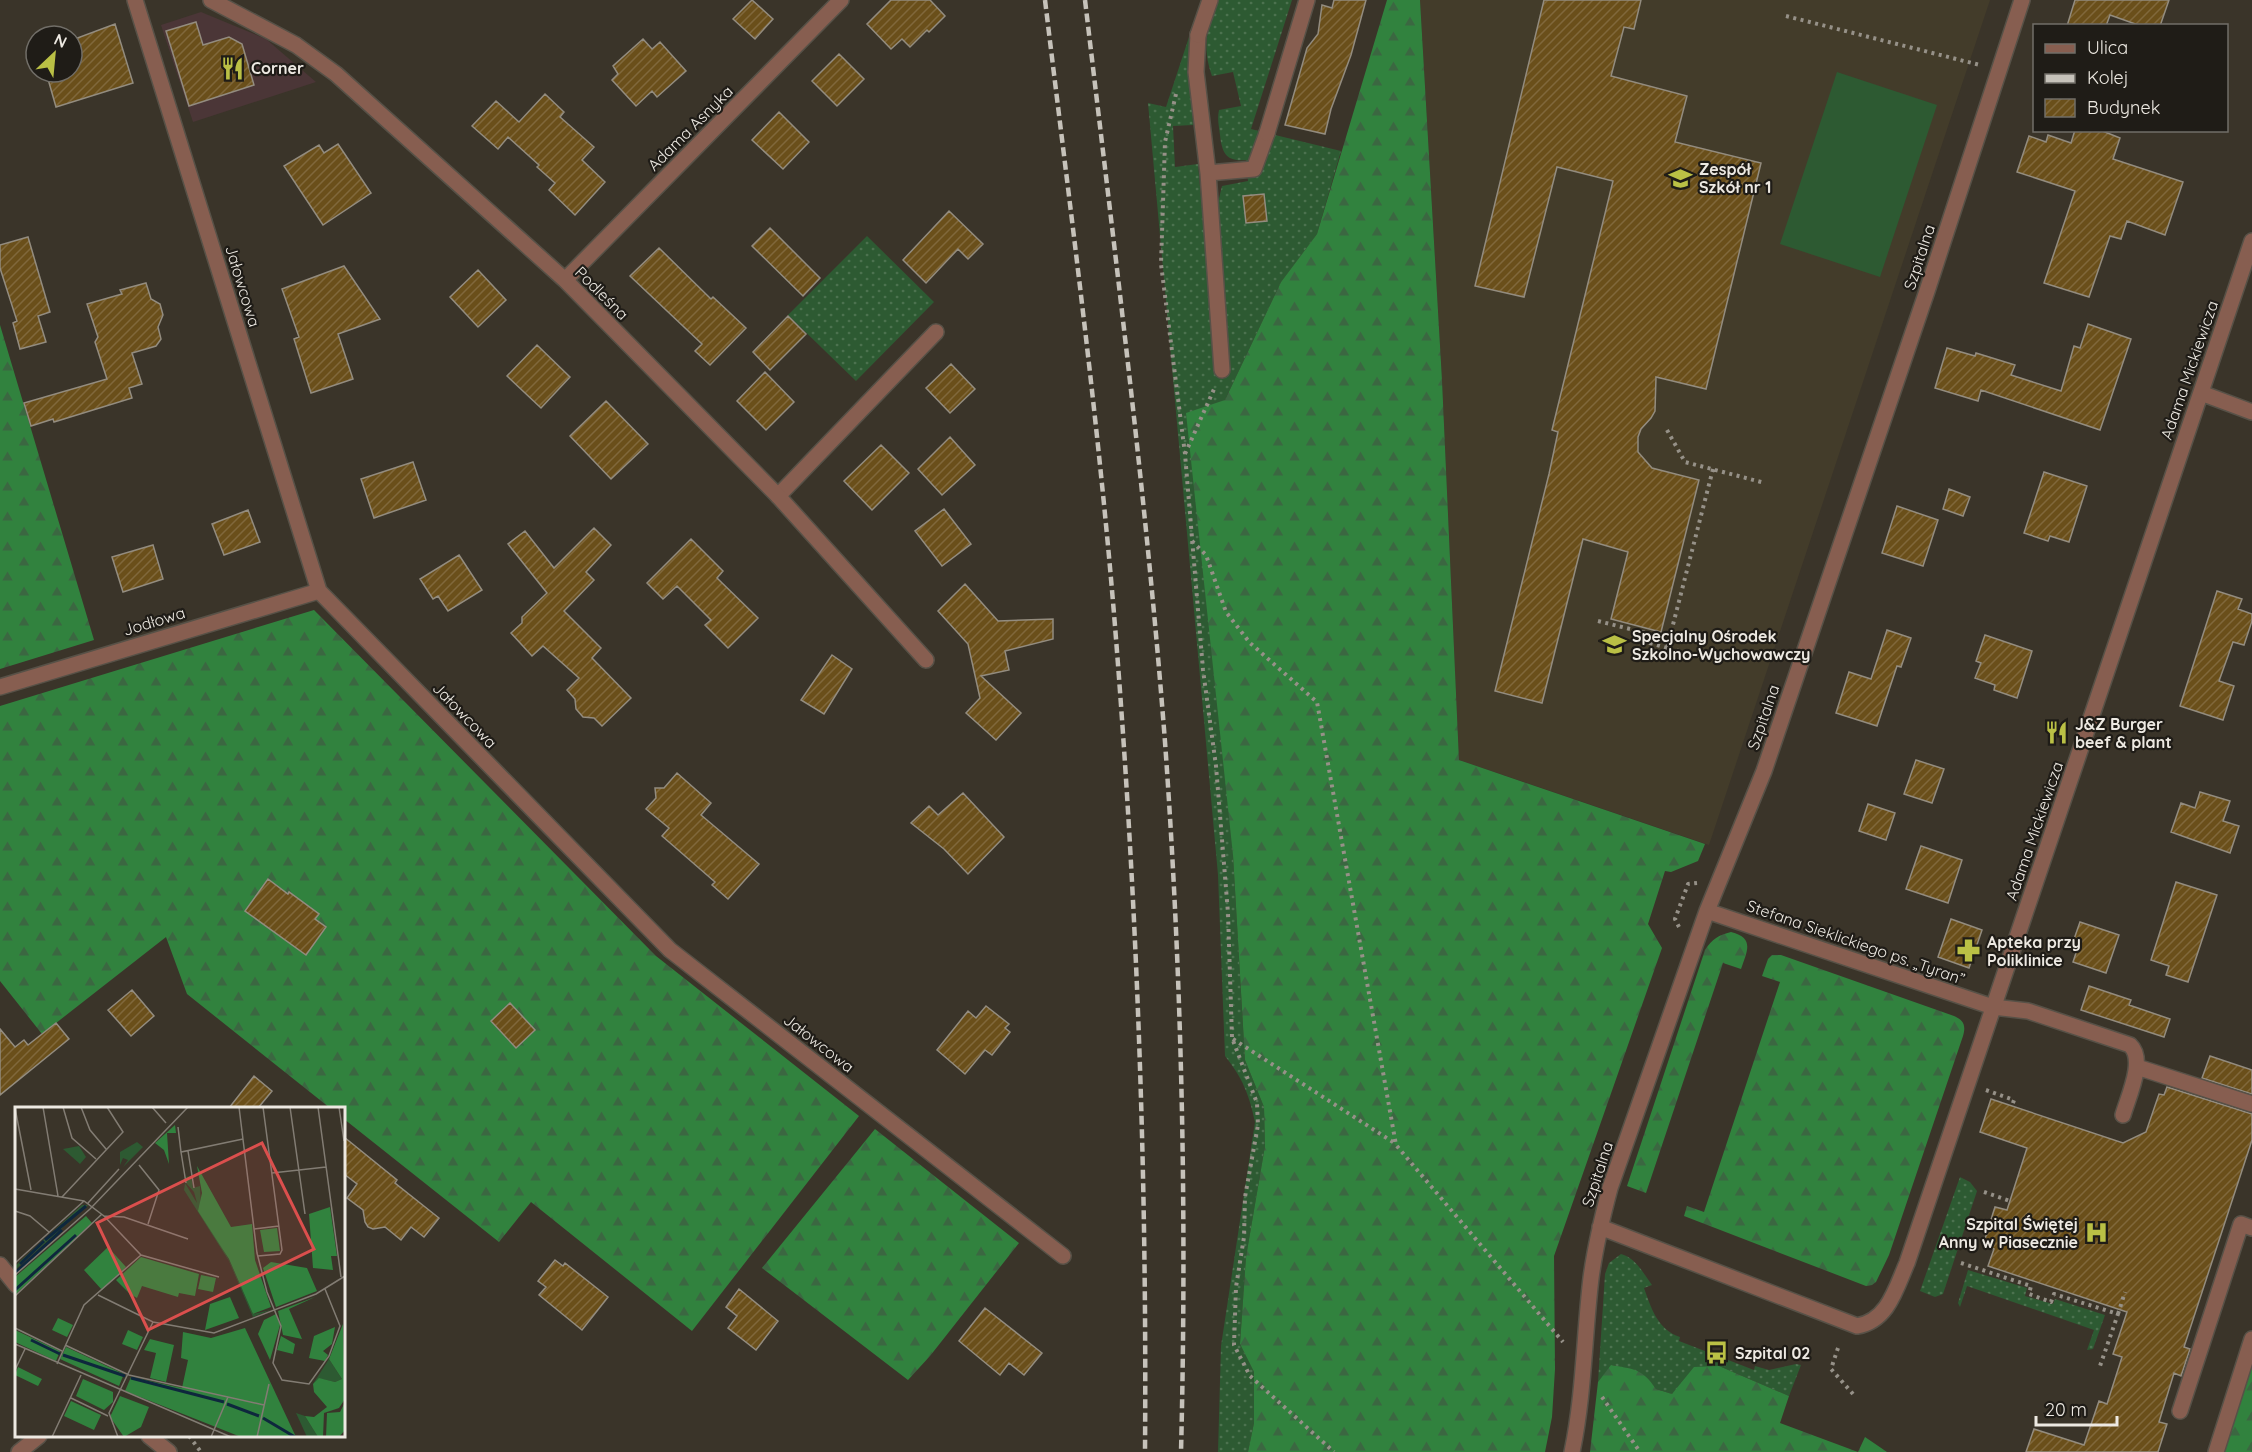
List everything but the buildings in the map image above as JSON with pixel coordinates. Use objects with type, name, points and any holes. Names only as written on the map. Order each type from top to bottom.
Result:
[{"type":"street","name":"Jałowcowa","points":[[135,0],[319,591],[670,950],[1063,1256]]},
{"type":"street","name":"Podleśna","points":[[211,0],[296,45],[336,74],[565,280],[778,496],[926,660]]},
{"type":"street","name":"Adama Asnyka","points":[[565,280],[841,0]]},
{"type":"street","points":[[1209,0],[1198,34],[1196,72],[1208,173],[1222,370]]},
{"type":"street","points":[[1208,173],[1254,169],[1307,0]]},
{"type":"street","name":"Szpitalna","points":[[1572,1452],[1580,1413],[1591,1277],[1610,1188],[1707,911],[1764,771],[1927,291],[2022,0]]},
{"type":"street","name":"Adama Mickiewicza","points":[[1600,1227],[1857,1326],[1868,1324],[1879,1317],[1895,1293],[2252,241]]},
{"type":"street","points":[[778,496],[936,332]]},
{"type":"street","points":[[2201,393],[2252,412]]},
{"type":"street","name":"Jodłowa","points":[[0,687],[319,591]]},
{"type":"street","name":"Stefana Sieklickiego ps. „Tyran”","points":[[1707,911],[1993,1007],[2028,1011],[2126,1043],[2134,1048],[2137,1067]]},
{"type":"street","points":[[2123,1115],[2137,1067],[2252,1104]]},
{"type":"street","points":[[2180,1412],[2241,1224],[2252,1228]]},
{"type":"street","points":[[0,1265],[15,1284]]},
{"type":"street","points":[[2216,1452],[2252,1339]]},
{"type":"street","points":[[19,1452],[38,1437]]},
{"type":"street","points":[[149,1437],[169,1452]]},
{"type":"path","points":[[1786,16],[1980,65]]},
{"type":"path","points":[[1178,88],[1165,142],[1161,264],[1185,454],[1203,670],[1216,766],[1225,880],[1232,1038],[1257,1103],[1258,1125],[1245,1197],[1244,1237],[1236,1287],[1234,1346],[1250,1376],[1334,1452]]},
{"type":"path","points":[[1185,454],[1222,370]]},
{"type":"path","points":[[1667,430],[1685,462],[1765,483]]},
{"type":"path","points":[[1667,648],[1713,469]]},
{"type":"path","points":[[1192,540],[1206,555],[1226,612],[1250,643],[1317,702],[1396,1145]]},
{"type":"path","points":[[1598,621],[1646,633],[1650,643],[1721,661]]},
{"type":"path","points":[[1232,1038],[1396,1145],[1565,1344],[1640,1452]]},
{"type":"path","points":[[1985,1090],[2014,1100],[2012,1106]]},
{"type":"path","points":[[1984,1192],[2010,1201]]},
{"type":"path","points":[[1961,1263],[2031,1286],[2029,1294],[2051,1302],[2054,1294],[2118,1314]]},
{"type":"path","points":[[2100,1366],[2125,1292]]},
{"type":"path","points":[[1838,1348],[1831,1369],[1853,1394]]},
{"type":"path","points":[[190,1437],[201,1452]]},
{"type":"shaded area","points":[[1420,0],[1990,0],[1709,845],[1459,760],[1442,380]]},
{"type":"shaded area","points":[[201,12],[266,39],[316,82],[193,122],[161,25]]},
{"type":"green space","points":[[1217,0],[1292,0],[1251,129],[1341,151],[1317,234],[1281,282],[1225,400],[1233,855],[1245,1060],[1264,1107],[1265,1146],[1246,1257],[1240,1344],[1254,1372],[1254,1423],[1248,1452],[1218,1452],[1221,1346],[1255,1122],[1244,1087],[1225,1056],[1218,875],[1148,103],[1166,107],[1189,37],[1193,37],[1190,77],[1193,125],[1173,126],[1175,167],[1198,164],[1211,311],[1225,310],[1215,215],[1222,186],[1248,181],[1246,160],[1230,158],[1226,155],[1221,141],[1219,110],[1241,106],[1233,72],[1212,76],[1209,65],[1206,46]]},
{"type":"green space","points":[[1387,0],[1420,0],[1442,380],[1459,760],[1705,844],[1698,861],[1671,872],[1665,871],[1648,924],[1662,948],[1554,1256],[1555,1369],[1552,1417],[1545,1452],[1248,1452],[1254,1423],[1254,1372],[1240,1344],[1246,1257],[1265,1146],[1264,1107],[1245,1060],[1233,855],[1186,413],[1225,400],[1281,282],[1317,234]]},
{"type":"green space","points":[[1837,72],[1937,105],[1880,277],[1780,244]]},
{"type":"green space","points":[[867,236],[934,302],[856,381],[788,315]]},
{"type":"green space","points":[[0,325],[94,640],[0,669]]},
{"type":"green space","points":[[314,610],[656,956],[859,1116],[692,1331],[531,1202],[499,1242],[345,1120],[345,1107],[329,1107],[187,994],[166,937],[42,1034],[0,981],[0,706]]},
{"type":"green space","points":[[1731,932],[1744,938],[1746,942],[1741,969],[1723,963],[1646,1193],[1627,1186],[1705,950],[1716,938]]},
{"type":"green space","points":[[1772,955],[1781,955],[1954,1016],[1963,1024],[1963,1036],[1889,1255],[1876,1282],[1872,1285],[1866,1286],[1684,1216],[1687,1206],[1704,1212],[1780,982],[1762,976],[1768,959]]},
{"type":"green space","points":[[875,1129],[1019,1243],[930,1356],[908,1380],[762,1268]]},
{"type":"green space","points":[[1960,1177],[1970,1182],[1977,1191],[1943,1294],[1935,1297],[1920,1291]]},
{"type":"green space","points":[[1621,1254],[1635,1262],[1652,1285],[1644,1288],[1656,1317],[1672,1334],[1680,1337],[1679,1341],[1754,1370],[1755,1366],[1769,1370],[1801,1365],[1789,1396],[1719,1366],[1672,1394],[1656,1389],[1647,1378],[1637,1372],[1612,1365],[1598,1382],[1605,1274],[1609,1263]]},
{"type":"green space","points":[[1968,1270],[2027,1288],[2025,1296],[2053,1304],[2055,1299],[2105,1315],[2093,1349],[2087,1350],[2094,1330],[1967,1286],[1960,1307],[1958,1303]]},
{"type":"green space","points":[[2252,1362],[2252,1452],[2224,1452]]},
{"type":"green space","points":[[1611,1365],[1637,1371],[1647,1377],[1656,1389],[1672,1394],[1694,1367],[1719,1366],[1789,1396],[1780,1423],[1858,1452],[1590,1452],[1598,1382]]},
{"type":"green space","points":[[1865,1437],[1887,1452],[1858,1452]]},
{"type":"railway","points":[[1045,0],[1100,469],[1123,729],[1139,1039],[1144,1245],[1145,1452]]},
{"type":"railway","points":[[1085,0],[1139,463],[1157,649],[1171,831],[1182,1097],[1181,1452]]},
{"type":"place","name":"Corner","points":[[233,68]]},
{"type":"place","name":"Zespół Szkół nr 1","points":[[1681,178]]},
{"type":"place","name":"Specjalny Ośrodek Szkolno-Wychowawczy","points":[[1614,645]]},
{"type":"place","name":"J&Z Burger beef & plant","points":[[2057,733]]},
{"type":"place","name":"Apteka przy Poliklinice","points":[[1969,951]]},
{"type":"place","name":"Szpital Świętej Anny w Piasecznie","points":[[2096,1233]]},
{"type":"place","name":"Szpital 02","points":[[1717,1353]]}]
